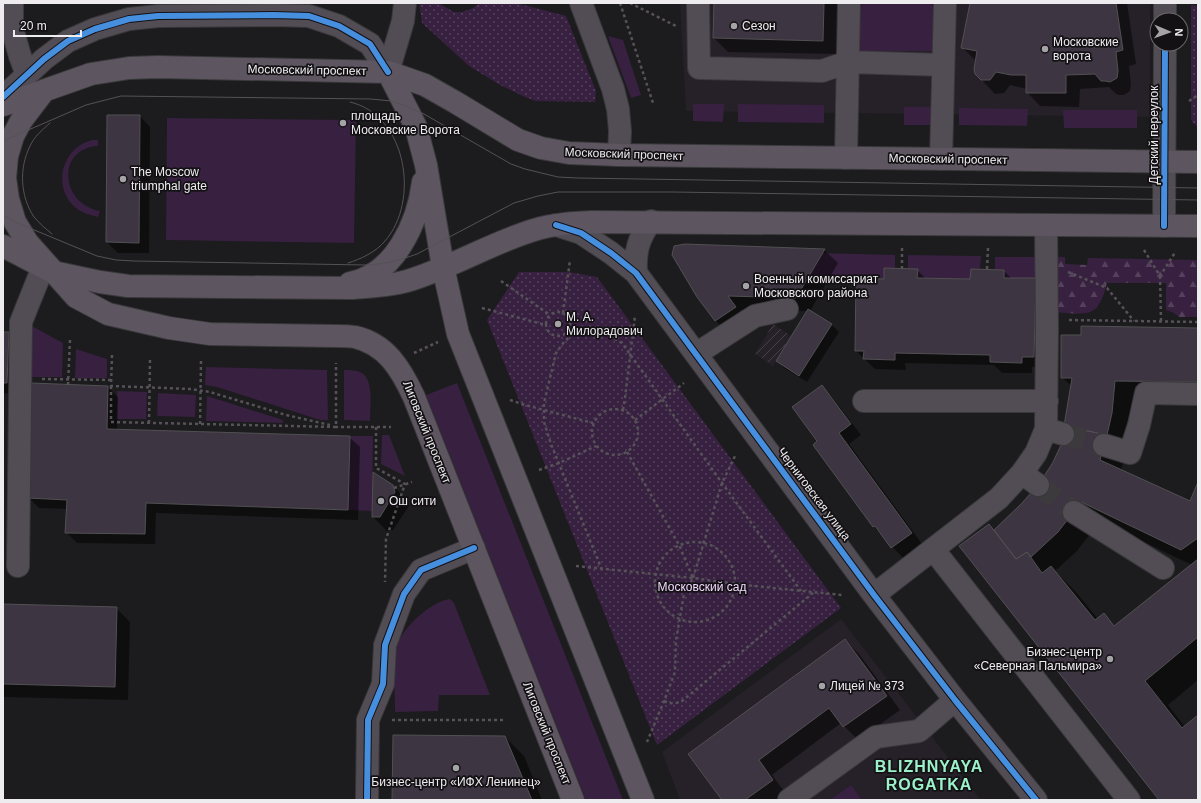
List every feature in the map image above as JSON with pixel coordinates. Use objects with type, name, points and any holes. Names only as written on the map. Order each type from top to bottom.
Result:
[{"type":"main road","name":"Московский проспект","points":[[3,105],[91,74],[129,68],[158,67],[388,72],[425,85],[518,140],[541,148],[569,153],[619,156],[1198,162]]},
{"type":"main road","points":[[388,72],[416,127],[426,164],[442,267],[458,334],[643,800]]},
{"type":"main road","name":"Лиговский проспект","points":[[43,92],[22,121],[14,136],[7,156],[4,178],[8,199],[15,222],[27,242],[48,269],[76,297],[108,314],[169,328],[210,334],[354,337],[376,346],[394,362],[404,375],[574,800]]},
{"type":"main road","points":[[325,287],[355,282],[373,274],[391,259],[403,244],[413,222],[419,203],[426,164]]},
{"type":"main road","points":[[3,246],[48,269],[100,282],[128,286],[352,288],[388,285],[406,281],[535,229],[556,225],[592,222],[1198,226]]},
{"type":"street","points":[[12,3],[12,28],[27,75]]},
{"type":"street","points":[[388,72],[403,21],[405,3]]},
{"type":"street","points":[[698,3],[699,68],[822,71],[848,62],[944,64]]},
{"type":"street","points":[[846,158],[850,3]]},
{"type":"street","points":[[941,159],[945,3]]},
{"type":"street","points":[[584,4],[613,89],[618,109],[619,156]]},
{"type":"street","points":[[3,97],[44,59],[68,42],[95,29],[129,19],[158,16],[310,16],[339,26],[370,44],[388,72]]},
{"type":"street","name":"Детский переулок","points":[[1164,226],[1165,52]]},
{"type":"street","points":[[636,273],[638,246],[643,233],[651,222]]},
{"type":"street","name":"Черниговская улица","points":[[556,225],[586,236],[611,253],[636,273],[1025,796]]},
{"type":"street","points":[[874,594],[999,498],[1030,479],[1036,453],[1054,432],[1047,402],[1046,225]]},
{"type":"street","points":[[18,566],[21,322],[48,269]]},
{"type":"street","points":[[696,354],[756,316],[787,309]]},
{"type":"street","points":[[1104,445],[1130,453],[1139,425],[1146,393],[1198,394]]},
{"type":"street","points":[[864,402],[1047,402]]},
{"type":"street","points":[[1074,512],[1163,568]]},
{"type":"street","points":[[367,800],[368,720],[383,684],[385,645],[404,594],[421,570],[474,548]]},
{"type":"street","points":[[933,549],[1129,800]]},
{"type":"street","points":[[790,800],[876,736],[919,731],[955,700]]},
{"type":"path","points":[[620,3],[653,103]]},
{"type":"path","points":[[630,3],[698,37]]},
{"type":"path","points":[[1189,101],[1198,95]]},
{"type":"path","points":[[902,247],[902,269]]},
{"type":"path","points":[[987,269],[988,248]]},
{"type":"path","points":[[1144,250],[1160,276],[1161,321]]},
{"type":"path","points":[[1160,276],[1176,251]]},
{"type":"path","points":[[563,313],[570,260]]},
{"type":"path","points":[[1046,262],[1107,288],[1134,321]]},
{"type":"path","points":[[501,280],[550,316]]},
{"type":"path","points":[[482,308],[546,325]]},
{"type":"path","points":[[556,312],[563,313],[567,316],[570,328],[562,336],[555,336],[548,331],[546,325],[547,320],[556,312]]},
{"type":"path","points":[[623,410],[635,316]]},
{"type":"path","points":[[1047,320],[1198,322]]},
{"type":"path","points":[[602,570],[559,463],[544,422],[543,410],[556,353],[569,337],[587,328],[603,332],[622,343],[800,591]]},
{"type":"path","points":[[566,333],[569,337]]},
{"type":"path","points":[[68,385],[70,340]]},
{"type":"path","points":[[410,354],[441,341]]},
{"type":"path","points":[[112,355],[111,422],[390,427]]},
{"type":"path","points":[[149,423],[150,360]]},
{"type":"path","points":[[200,424],[201,360]]},
{"type":"path","points":[[336,363],[336,427]]},
{"type":"path","points":[[38,379],[112,380]]},
{"type":"path","points":[[635,420],[684,383]]},
{"type":"path","points":[[111,386],[201,390],[286,415],[336,427]]},
{"type":"path","points":[[510,400],[593,423]]},
{"type":"path","points":[[616,408],[623,410],[630,414],[638,427],[636,442],[626,452],[620,455],[607,454],[596,446],[592,439],[591,431],[593,423],[602,412],[616,408]]},
{"type":"path","points":[[376,427],[376,468],[405,484]]},
{"type":"path","points":[[539,470],[559,463],[596,446]]},
{"type":"path","points":[[626,452],[679,545],[693,578]]},
{"type":"path","points":[[647,742],[675,672],[676,640],[684,594],[693,578],[722,483],[736,454]]},
{"type":"path","points":[[394,488],[412,482]]},
{"type":"path","points":[[395,616],[384,596],[386,539],[405,484]]},
{"type":"path","points":[[692,542],[704,543],[717,548],[727,558],[733,570],[734,584],[730,600],[719,613],[704,620],[692,621],[680,618],[670,613],[663,606],[658,596],[656,575],[658,566],[670,550],[679,545],[692,542]]},
{"type":"path","points":[[576,566],[842,596]]},
{"type":"path","points":[[664,701],[670,704],[676,704],[682,701],[814,592]]},
{"type":"path","points":[[368,720],[505,720]]},
{"type":"shaded area","points":[[680,3],[1150,3],[1150,117],[686,111]]},
{"type":"shaded area","points":[[773,324],[791,336],[773,366],[755,354]]},
{"type":"shaded area","name":"Лицей № 373","points":[[841,619],[981,800],[680,800],[662,752]]},
{"type":"green space","points":[[419,3],[438,3],[454,12],[462,12],[473,8],[480,3],[516,3],[566,16],[596,91],[595,102],[536,101],[500,85],[469,66],[422,23]]},
{"type":"green space","points":[[863,3],[931,3],[936,15],[936,51],[858,51],[858,15]]},
{"type":"green space","points":[[1191,5],[1198,6],[1198,127],[1191,119]]},
{"type":"green space","points":[[608,36],[623,40],[641,95],[631,98]]},
{"type":"green space","points":[[693,104],[724,104],[723,122],[693,121]]},
{"type":"green space","points":[[738,104],[824,105],[824,123],[738,122]]},
{"type":"green space","points":[[904,107],[935,107],[935,125],[904,125]]},
{"type":"green space","points":[[959,108],[1028,109],[1027,126],[959,125]]},
{"type":"green space","points":[[1063,110],[1137,110],[1137,128],[1064,128]]},
{"type":"green space","points":[[167,118],[356,120],[354,243],[166,240]]},
{"type":"green space","points":[[92,140],[98,140],[98,146],[85,149],[75,156],[70,165],[68,176],[71,187],[77,198],[86,206],[100,211],[98,217],[83,213],[68,200],[62,180],[63,169],[67,159],[73,151],[82,144]]},
{"type":"green space","points":[[822,253],[895,255],[895,269],[884,269],[884,279],[809,277]]},
{"type":"green space","points":[[908,255],[981,256],[980,269],[971,269],[970,279],[917,278],[918,269],[908,269]]},
{"type":"green space","points":[[995,257],[1036,257],[1036,278],[1004,278],[1004,270],[995,269]]},
{"type":"green space","points":[[1055,257],[1065,257],[1065,264],[1087,265],[1088,258],[1198,260],[1198,317],[1179,317],[1166,310],[1166,283],[1107,283],[1100,302],[1092,311],[1080,314],[1056,312]]},
{"type":"green space","name":"Московский сад","points":[[519,272],[569,272],[597,277],[841,608],[657,745],[487,320]]},
{"type":"green space","points":[[32,326],[63,343],[62,377],[31,377]]},
{"type":"green space","points":[[76,349],[107,359],[107,378],[75,378]]},
{"type":"green space","points":[[206,367],[327,370],[328,420],[320,420],[217,387],[205,385]]},
{"type":"green space","points":[[344,370],[358,371],[366,377],[370,388],[370,421],[344,420]]},
{"type":"green space","points":[[457,383],[623,800],[586,800],[426,395]]},
{"type":"green space","points":[[117,391],[147,392],[146,419],[117,419]]},
{"type":"green space","points":[[158,393],[196,395],[195,417],[157,416]]},
{"type":"green space","points":[[207,396],[283,420],[283,423],[206,421]]},
{"type":"green space","points":[[382,435],[389,435],[405,476],[381,464]]},
{"type":"green space","points":[[350,436],[373,436],[372,511],[348,510]]},
{"type":"green space","points":[[450,599],[454,603],[490,695],[439,695],[438,711],[395,712],[395,653],[401,636],[415,619],[424,612],[442,601]]},
{"type":"green space","points":[[851,785],[862,800],[830,800]]},
{"type":"building","points":[[714,3],[824,3],[823,41],[713,38]]},
{"type":"building","name":"Московские ворота","points":[[970,3],[1116,3],[1123,50],[1116,52],[1118,71],[1117,78],[1110,82],[1101,81],[1095,74],[1066,75],[1066,93],[1026,93],[1026,75],[1011,75],[996,72],[990,80],[981,80],[975,74],[974,69],[977,51],[961,48]]},
{"type":"building","name":"The Moscow triumphal gate","points":[[107,115],[140,115],[139,243],[106,242]]},
{"type":"building","name":"Военный комиссариат Московского района","points":[[685,244],[825,249],[796,298],[728,296],[736,307],[715,321],[697,297],[672,255],[674,246]]},
{"type":"building","points":[[884,268],[918,269],[917,278],[970,279],[971,269],[1004,270],[1004,278],[1036,278],[1034,357],[1022,357],[1022,363],[990,362],[990,355],[895,353],[895,360],[863,359],[864,351],[855,351],[856,278],[884,279]]},
{"type":"building","points":[[808,309],[832,324],[799,376],[776,361]]},
{"type":"building","points":[[1081,326],[1198,328],[1198,382],[1115,381],[1112,413],[1107,435],[1064,426],[1072,378],[1061,378],[1061,335],[1081,335]]},
{"type":"building","points":[[3,332],[9,332],[7,383],[3,383]]},
{"type":"building","points":[[31,383],[108,386],[107,429],[350,436],[348,510],[146,503],[145,534],[65,533],[67,500],[28,498]]},
{"type":"building","points":[[822,385],[851,424],[839,433],[912,533],[891,548],[875,526],[873,527],[813,445],[817,441],[792,407]]},
{"type":"building","points":[[1064,426],[1107,435],[1100,460],[1190,501],[1198,482],[1198,538],[1181,550],[1081,502],[1058,532],[1031,557],[1027,552],[1016,559],[994,530],[1038,485],[1052,464],[1062,443]]},
{"type":"building","name":"Ош сити","points":[[373,472],[393,485],[395,492],[380,517],[372,517]]},
{"type":"building","name":"Бизнес-центр «Северная Пальмира»","points":[[989,524],[1016,559],[1027,552],[1042,573],[1051,566],[1095,620],[1104,613],[1114,626],[1198,559],[1198,637],[1145,681],[1182,728],[1198,715],[1198,800],[1159,800],[959,546]]},
{"type":"building","points":[[3,604],[117,607],[115,687],[3,684]]},
{"type":"building","points":[[845,639],[887,696],[843,727],[829,708],[759,760],[773,780],[745,800],[722,800],[688,754]]},
{"type":"building","name":"Бизнес-центр «ИФХ Ленинец»","points":[[393,735],[505,736],[532,800],[392,800]]},
{"type":"tunnel","points":[[1063,434],[1104,445]]},
{"type":"tunnel","points":[[1038,485],[1074,512]]},
{"type":"tram line","points":[[3,141],[86,105],[121,96],[371,99],[391,101],[406,106],[424,114],[511,164],[558,177],[1198,188]]},
{"type":"tram line","points":[[348,263],[368,255],[385,241],[396,224],[402,204],[404,183],[402,161],[395,141],[384,124],[369,110],[350,102]]},
{"type":"tram line","points":[[50,123],[41,131],[30,146],[24,163],[23,182],[29,209],[34,217],[52,234]]},
{"type":"tram line","points":[[3,215],[15,222],[97,256],[116,260],[365,265],[391,262],[417,254],[514,203],[558,192],[673,192],[1198,200]]},
{"type":"cycle path","points":[[3,97],[44,59],[68,41],[95,29],[129,19],[158,16],[309,16],[339,26],[370,44],[388,72]]},
{"type":"cycle path","points":[[1164,226],[1165,52]]},
{"type":"cycle path","points":[[556,225],[581,233],[611,253],[636,273],[874,595],[955,700],[1036,800]]},
{"type":"cycle path","points":[[367,800],[368,720],[383,684],[385,645],[404,594],[421,570],[474,548]]},
{"type":"place","name":"Сезон","points":[[734,26]]},
{"type":"place","name":"Московские ворота","points":[[1045,49]]},
{"type":"place","name":"площадь Московские Ворота","points":[[343,123]]},
{"type":"place","name":"The Moscow triumphal gate","points":[[123,179]]},
{"type":"place","name":"Военный комиссариат Московского района","points":[[746,286]]},
{"type":"place","name":"М. А. Милорадович","points":[[558,324]]},
{"type":"place","name":"Ош сити","points":[[381,501]]},
{"type":"place","name":"Бизнес-центр «Северная Пальмира»","points":[[1110,659]]},
{"type":"place","name":"Лицей № 373","points":[[822,686]]},
{"type":"place","name":"Бизнес-центр «ИФХ Ленинец»","points":[[456,768]]},
{"type":"district","name":"BLIZHNYAYA ROGATKA","points":[[929,775]]}]
